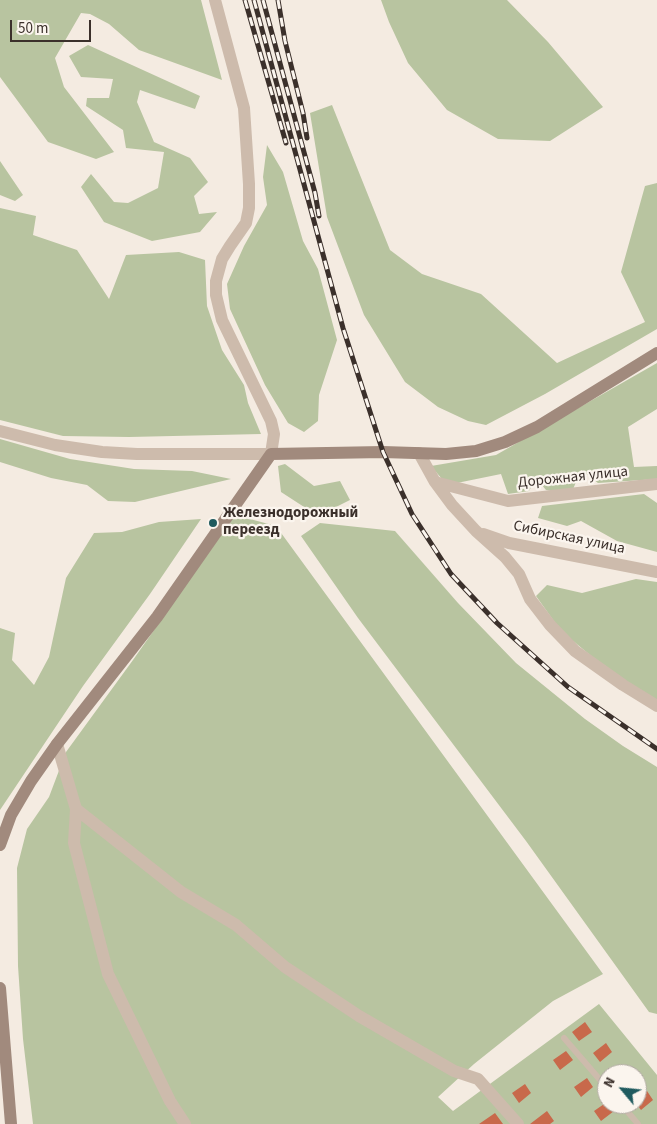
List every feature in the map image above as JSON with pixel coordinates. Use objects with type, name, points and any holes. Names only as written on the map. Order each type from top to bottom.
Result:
[{"type":"main road","points":[[1,840],[18,801],[57,744],[156,617],[271,454],[382,452],[446,454],[476,451],[513,438],[537,426],[657,353]]},
{"type":"main road","points":[[0,988],[11,1124]]},
{"type":"street","points":[[0,431],[55,445],[102,452],[271,454],[274,434],[271,421],[222,320],[216,295],[216,281],[222,259],[246,224],[249,208],[249,184],[244,108],[216,0]]},
{"type":"street","points":[[419,453],[435,482],[452,505],[476,531],[505,557],[518,574],[530,599],[550,625],[575,651],[623,686],[657,706]]},
{"type":"street","name":"Дорожная улица","points":[[435,482],[508,501],[657,484]]},
{"type":"street","name":"Сибирская улица","points":[[476,531],[509,543],[657,572]]},
{"type":"street","points":[[57,744],[76,809],[74,842],[108,974],[170,1101],[185,1124]]},
{"type":"street","points":[[76,809],[182,892],[236,925],[285,967],[360,1016],[454,1072],[478,1079],[518,1124]]},
{"type":"lane","points":[[564,1038],[597,1076]]},
{"type":"lane","points":[[630,1114],[638,1124]]},
{"type":"green space","points":[[0,0],[201,0],[222,80],[139,50],[109,24],[90,14],[81,13],[55,58],[64,87],[114,152],[96,159],[48,142],[0,77]]},
{"type":"green space","points":[[381,0],[507,0],[548,42],[603,107],[550,141],[498,139],[447,110],[408,63]]},
{"type":"green space","points":[[88,45],[200,96],[195,109],[140,90],[137,102],[154,142],[190,158],[208,182],[194,196],[199,214],[217,212],[200,232],[152,241],[104,222],[81,187],[91,174],[114,202],[128,203],[158,188],[164,152],[126,148],[123,130],[86,106],[87,98],[109,98],[113,79],[81,77],[69,56]]},
{"type":"green space","points":[[332,105],[390,250],[422,274],[481,294],[557,363],[645,322],[621,272],[645,186],[657,183],[657,329],[545,394],[486,425],[468,421],[438,407],[405,382],[364,315],[327,217],[310,113]]},
{"type":"green space","points":[[267,145],[283,172],[303,241],[318,269],[337,340],[319,395],[318,421],[304,432],[288,423],[265,385],[230,309],[227,284],[244,246],[267,205],[263,177]]},
{"type":"green space","points":[[0,161],[23,195],[15,201],[0,195]]},
{"type":"green space","points":[[0,208],[36,216],[33,235],[77,250],[109,299],[126,255],[179,252],[205,260],[207,306],[222,350],[244,385],[248,403],[261,434],[129,437],[63,436],[0,420]]},
{"type":"green space","points":[[657,363],[657,409],[628,427],[634,467],[657,466],[657,479],[598,483],[581,470],[571,494],[546,490],[536,478],[529,491],[508,494],[501,474],[447,485],[431,466],[496,455]]},
{"type":"green space","points":[[0,439],[70,459],[134,469],[192,471],[231,479],[135,502],[108,501],[87,485],[51,478],[0,462]]},
{"type":"green space","points":[[285,464],[314,486],[340,481],[350,500],[318,516],[281,492],[278,466]]},
{"type":"green space","points":[[644,494],[657,503],[657,552],[617,541],[581,521],[567,526],[538,518],[542,506]]},
{"type":"green space","points":[[235,515],[276,526],[603,974],[553,1001],[474,1064],[438,1097],[453,1111],[599,1004],[657,1075],[657,1124],[33,1124],[23,1039],[18,966],[17,868],[27,829],[49,797],[66,752]]},
{"type":"green space","points":[[201,519],[150,594],[83,686],[0,810],[0,628],[15,633],[12,660],[34,685],[49,657],[66,578],[94,533],[122,532],[159,522]]},
{"type":"green space","points":[[320,523],[395,531],[458,603],[516,663],[585,719],[657,767],[657,1014],[649,1012],[526,841],[358,618],[301,536]]},
{"type":"green space","points":[[636,579],[657,582],[657,701],[613,674],[561,631],[536,596],[547,585],[582,593]]},
{"type":"building","points":[[585,1022],[592,1032],[579,1041],[572,1032]]},
{"type":"building","points":[[606,1043],[612,1052],[600,1062],[593,1053]]},
{"type":"building","points":[[566,1051],[573,1060],[560,1070],[553,1060]]},
{"type":"building","points":[[587,1078],[593,1087],[581,1097],[574,1087]]},
{"type":"building","points":[[525,1084],[531,1093],[519,1103],[512,1093]]},
{"type":"building","points":[[647,1091],[653,1100],[647,1105]]},
{"type":"building","points":[[597,1109],[597,1114],[610,1114],[601,1121],[594,1111]]},
{"type":"building","points":[[547,1111],[554,1121],[550,1124],[530,1124]]},
{"type":"building","points":[[495,1113],[503,1124],[479,1124]]},
{"type":"railway","points":[[245,0],[286,143]]},
{"type":"railway","points":[[254,0],[343,328],[383,452],[412,514],[451,574],[497,623],[568,687],[657,749]]},
{"type":"railway","points":[[263,0],[315,193],[319,216]]},
{"type":"railway","points":[[278,0],[285,41],[303,113],[307,138]]},
{"type":"place","name":"Железнодорожный переезд","points":[[213,523]]}]
